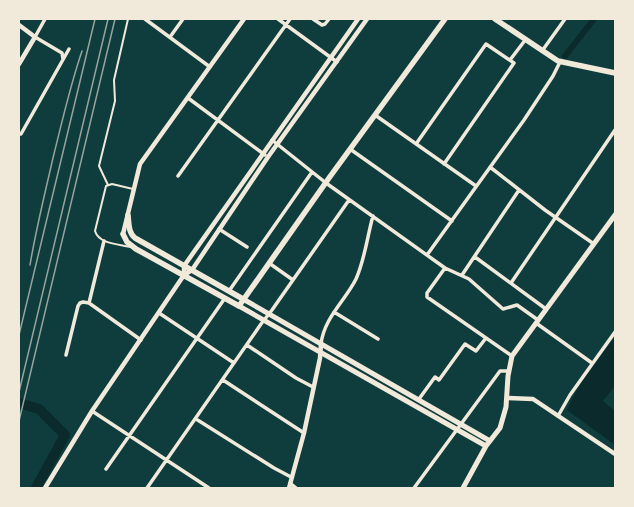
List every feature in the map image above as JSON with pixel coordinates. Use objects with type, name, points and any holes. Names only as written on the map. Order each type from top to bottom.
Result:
[{"type":"main road","points":[[239,306],[350,149],[445,19]]},
{"type":"main road","points":[[495,19],[560,62],[615,73]]},
{"type":"main road","points":[[128,215],[129,229],[132,235],[490,441]]},
{"type":"main road","points":[[463,488],[486,446],[500,428],[507,398],[509,371],[512,356],[615,215]]},
{"type":"main road","points":[[123,234],[127,242],[136,249],[486,446]]},
{"type":"street","points":[[19,64],[45,19]]},
{"type":"street","points":[[145,19],[210,67]]},
{"type":"street","points":[[170,37],[183,19]]},
{"type":"street","points":[[123,234],[140,164],[244,19]]},
{"type":"street","points":[[278,19],[337,62]]},
{"type":"street","points":[[178,176],[290,19]]},
{"type":"street","points":[[313,19],[322,25],[329,19]]},
{"type":"street","points":[[184,275],[184,266],[262,153],[358,19]]},
{"type":"street","points":[[45,488],[92,411],[184,275],[192,270],[277,144],[367,19]]},
{"type":"street","points":[[542,51],[565,19]]},
{"type":"street","points":[[19,25],[34,37],[62,53],[63,60]]},
{"type":"street","points":[[510,60],[526,39]]},
{"type":"street","points":[[416,144],[486,44],[510,60],[514,63],[444,164]]},
{"type":"street","points":[[19,134],[21,134],[69,50]]},
{"type":"street","points":[[427,255],[553,76],[560,62]]},
{"type":"street","points":[[188,98],[268,157]]},
{"type":"street","points":[[375,115],[476,186]]},
{"type":"street","points":[[511,283],[615,130]]},
{"type":"street","points":[[272,140],[326,183],[445,268],[469,279],[503,309],[517,305],[592,363]]},
{"type":"street","points":[[350,149],[452,220]]},
{"type":"street","points":[[490,167],[594,244]]},
{"type":"street","points":[[229,292],[312,172]]},
{"type":"street","points":[[462,275],[520,190]]},
{"type":"street","points":[[147,488],[349,200]]},
{"type":"street","points":[[296,488],[289,486],[304,433],[324,331],[334,312],[350,290],[359,270],[373,216]]},
{"type":"street","points":[[219,229],[247,248]]},
{"type":"street","points":[[89,303],[104,241]]},
{"type":"street","points":[[475,257],[546,309]]},
{"type":"street","points":[[269,263],[293,280]]},
{"type":"street","points":[[445,268],[427,293],[427,298],[512,356]]},
{"type":"street","points":[[106,469],[225,298]]},
{"type":"street","points":[[66,355],[78,306],[83,302],[89,303],[141,340]]},
{"type":"street","points":[[334,312],[378,339]]},
{"type":"street","points":[[159,313],[234,364]]},
{"type":"street","points":[[558,416],[570,395],[615,332]]},
{"type":"street","points":[[419,399],[434,377],[439,380],[465,344],[476,351],[486,338]]},
{"type":"street","points":[[247,345],[296,378],[313,387]]},
{"type":"street","points":[[414,488],[500,371],[509,371]]},
{"type":"street","points":[[223,380],[304,433]]},
{"type":"street","points":[[507,398],[533,399],[615,454]]},
{"type":"street","points":[[92,411],[205,487]]},
{"type":"street","points":[[196,419],[291,477]]},
{"type":"lane","points":[[108,185],[99,166],[115,101],[114,80],[128,19]]},
{"type":"lane","points":[[133,189],[112,184],[105,187],[95,231],[96,236],[104,241],[136,249]]},
{"type":"water","points":[[615,337],[615,386],[603,401],[615,411],[615,445],[567,410],[577,390]]},
{"type":"waterway","points":[[565,56],[594,19]]},
{"type":"waterway","points":[[19,403],[39,409],[65,435],[36,488]]},
{"type":"railway","points":[[19,335],[95,19]]},
{"type":"railway","points":[[19,392],[108,19]]},
{"type":"railway","points":[[19,421],[115,19]]},
{"type":"railway","points":[[30,265],[53,158],[82,51]]}]
